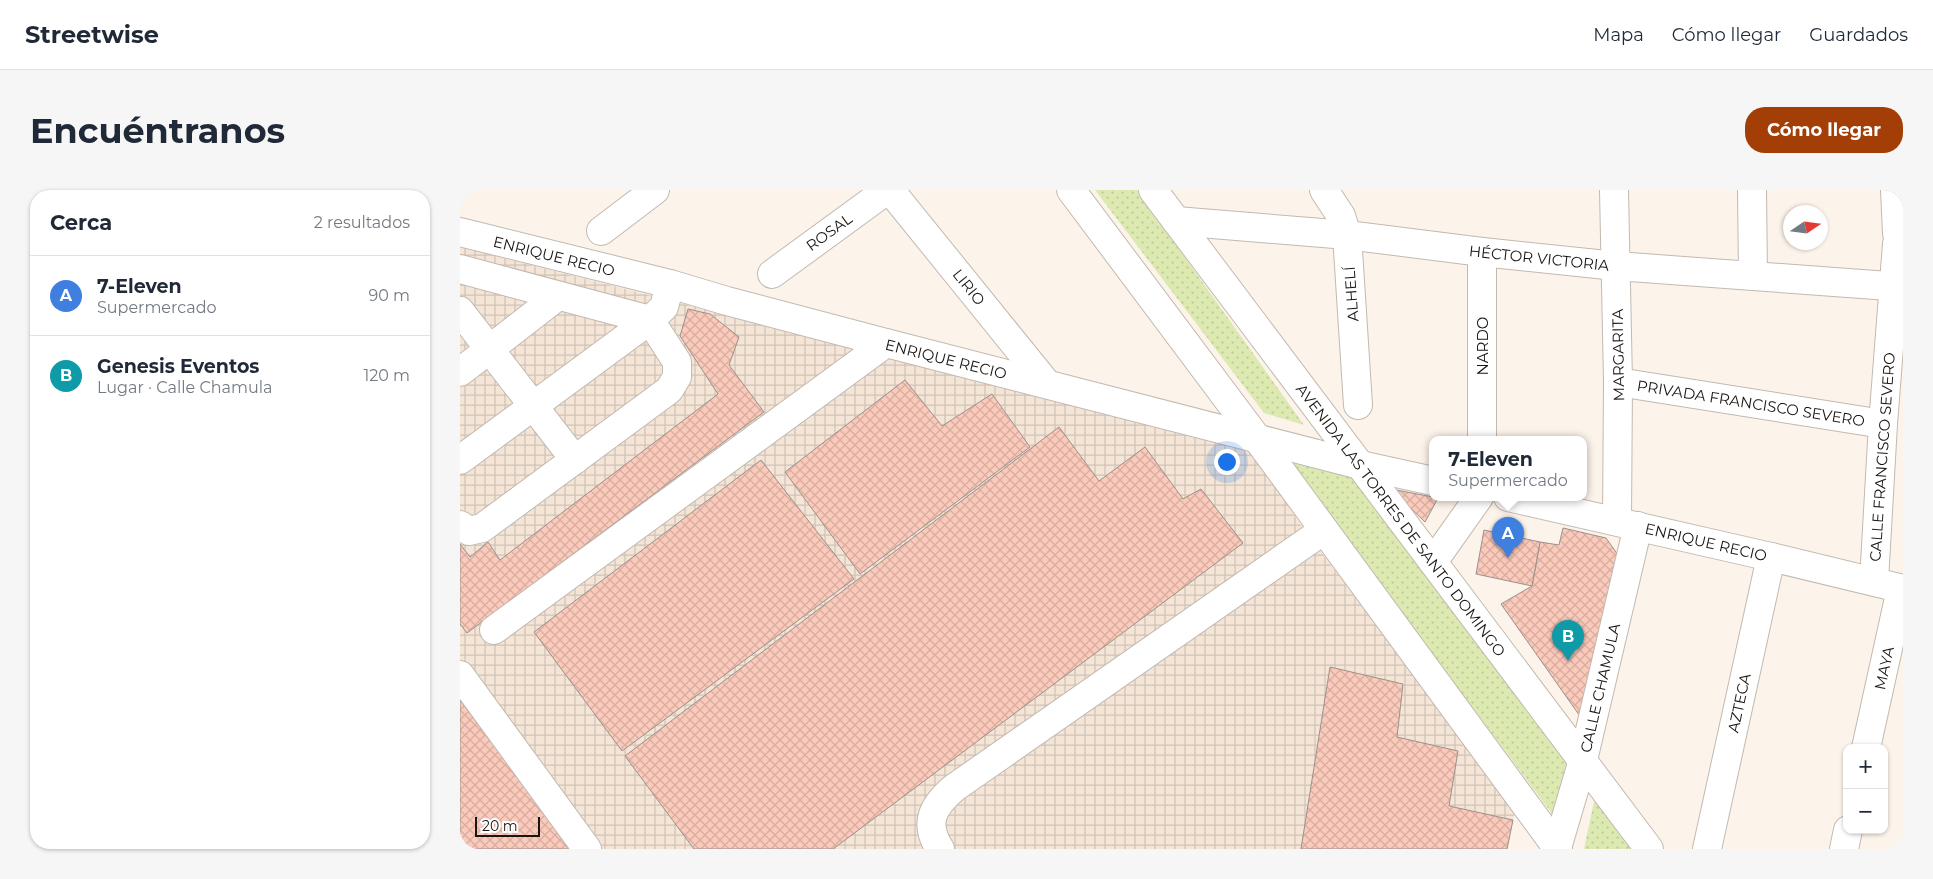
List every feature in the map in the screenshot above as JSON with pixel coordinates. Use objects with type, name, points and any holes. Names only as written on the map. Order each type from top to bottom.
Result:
[{"type":"street","points":[[600,231],[655,190]]},
{"type":"street","name":"ROSAL","points":[[772,274],[889,190]]},
{"type":"street","name":"LIRIO","points":[[889,190],[1047,384]]},
{"type":"street","points":[[1071,190],[1256,437],[1558,849]]},
{"type":"street","name":"AVENIDA LAS TORRES DE SANTO DOMINGO","points":[[1153,190],[1649,849]]},
{"type":"street","name":"ALHELÍ","points":[[1324,190],[1341,216],[1347,235],[1358,405]]},
{"type":"street","name":"MARGARITA","points":[[1614,190],[1618,382],[1628,523]]},
{"type":"street","points":[[1752,190],[1753,276]]},
{"type":"street","points":[[1895,190],[1897,244]]},
{"type":"street","name":"CALLE FRANCISCO SEVERO","points":[[1874,581],[1883,424],[1898,286],[1897,244],[1903,214]]},
{"type":"street","name":"HÉCTOR VICTORIA","points":[[1176,221],[1347,235],[1616,266],[1898,286]]},
{"type":"street","name":"ENRIQUE RECIO","points":[[460,232],[670,284],[886,344],[1360,465],[1429,480]]},
{"type":"street","name":"NARDO","points":[[1482,252],[1482,436]]},
{"type":"street","points":[[460,525],[469,530],[482,528],[669,390],[677,377],[677,362],[650,320],[558,296],[467,278]]},
{"type":"street","points":[[460,460],[650,320],[664,308],[670,284]]},
{"type":"street","points":[[460,372],[558,296]]},
{"type":"street","points":[[460,311],[575,460]]},
{"type":"street","points":[[494,630],[886,344]]},
{"type":"street","name":"PRIVADA FRANCISCO SEVERO","points":[[1618,382],[1883,424]]},
{"type":"street","points":[[1433,562],[1476,501]]},
{"type":"street","name":"ENRIQUE RECIO","points":[[1526,501],[1628,523],[1902,589]]},
{"type":"street","name":"CALLE CHAMULA","points":[[1558,849],[1583,760],[1628,523]]},
{"type":"street","points":[[940,849],[932,831],[931,818],[935,806],[954,788],[1324,530]]},
{"type":"street","name":"AZTECA","points":[[1707,849],[1771,557]]},
{"type":"street","name":"MAYA","points":[[1867,744],[1902,589]]},
{"type":"street","points":[[460,675],[587,849]]},
{"type":"street","points":[[1844,849],[1847,834]]},
{"type":"shaded area","points":[[460,247],[1250,448],[1301,525],[1515,811],[1507,849],[460,849]]},
{"type":"green space","points":[[1095,190],[1137,190],[1304,425],[1264,413]]},
{"type":"green space","points":[[1283,454],[1358,476],[1578,765],[1562,827]]},
{"type":"green space","points":[[1596,792],[1637,849],[1584,849]]},
{"type":"building","points":[[688,309],[710,314],[739,337],[729,365],[764,412],[467,633],[460,624],[460,544],[470,557],[488,542],[500,560],[718,394],[680,336]]},
{"type":"building","points":[[905,380],[942,426],[992,394],[1030,447],[860,574],[785,472]]},
{"type":"building","points":[[1059,427],[1099,481],[1145,447],[1183,499],[1201,489],[1243,543],[833,849],[694,849],[625,756]]},
{"type":"building","points":[[761,460],[854,579],[622,751],[534,632]]},
{"type":"building","points":[[1391,489],[1429,496],[1429,501],[1436,501],[1425,522]]},
{"type":"building","points":[[1563,528],[1606,538],[1618,555],[1582,719],[1501,604],[1532,586],[1540,542],[1559,545]]},
{"type":"building","points":[[1484,530],[1540,542],[1532,586],[1476,574]]},
{"type":"building","points":[[1330,667],[1403,684],[1397,737],[1458,751],[1449,806],[1513,820],[1507,849],[1301,849]]},
{"type":"building","points":[[460,700],[572,849],[460,849]]},
{"type":"place","name":"7-Eleven","points":[[1508,558]]},
{"type":"place","name":"Genesis Eventos","points":[[1568,661]]}]
